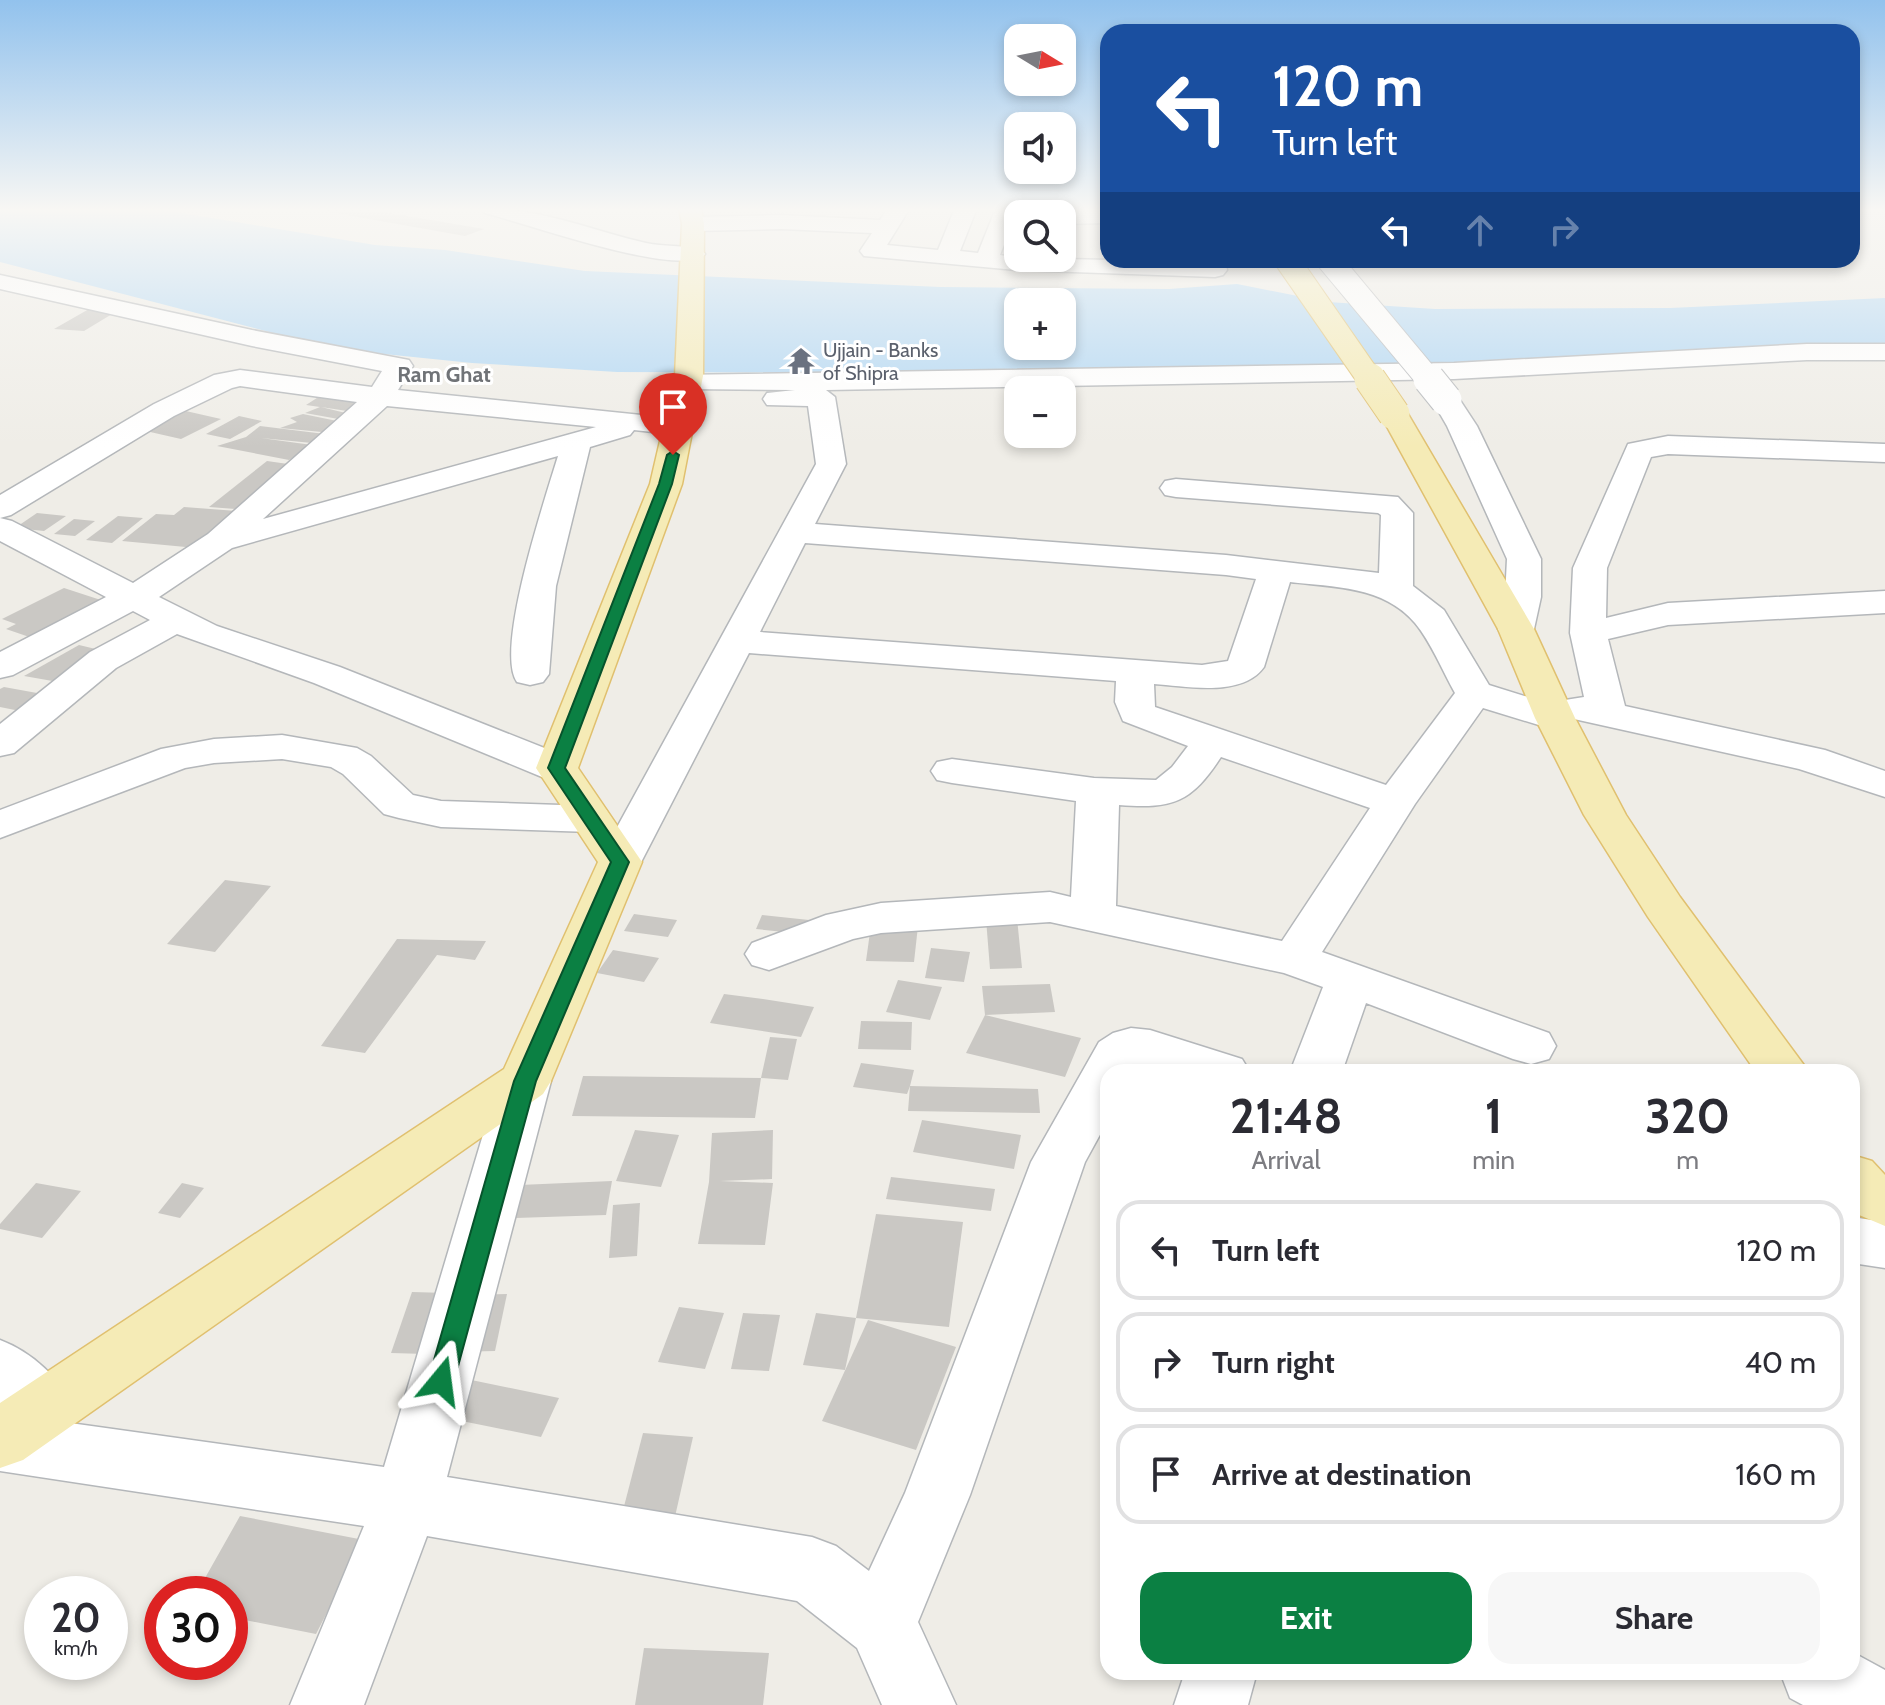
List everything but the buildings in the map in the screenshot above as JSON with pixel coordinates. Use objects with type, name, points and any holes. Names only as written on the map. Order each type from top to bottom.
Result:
[{"type":"main road","points":[[15,1430],[525,1081],[620,862],[557,768],[666,484],[689,288]]},
{"type":"main road","points":[[1306,288],[1394,414],[1516,629],[1552,710],[1605,815],[1664,907],[1777,1064]]},
{"type":"street","points":[[0,667],[134,598],[220,541],[380,397],[399,366],[252,338],[25,288]]},
{"type":"street","points":[[1352,288],[1446,400],[1462,426],[1524,559],[1523,597],[1516,629]]},
{"type":"street","points":[[220,541],[577,441],[677,401],[908,382],[1089,375],[1454,371],[1792,352],[1885,352]]},
{"type":"street","points":[[0,508],[164,410],[224,381],[255,378],[380,397],[677,401],[821,397],[831,464],[620,862]]},
{"type":"street","points":[[530,674],[532,629],[553,529],[577,441]]},
{"type":"street","points":[[1607,714],[1588,633],[1590,568],[1639,450],[1668,445],[1885,453]]},
{"type":"street","points":[[1176,488],[1387,504],[1397,513],[1396,592]]},
{"type":"street","points":[[0,528],[204,634],[327,675],[557,768]]},
{"type":"street","points":[[794,532],[1368,581],[1407,596],[1431,618],[1474,693],[1552,710],[1607,714],[1811,759],[1885,785]]},
{"type":"street","points":[[737,641],[1202,676],[1231,674],[1245,667],[1276,571]]},
{"type":"street","points":[[1588,633],[1668,614],[1885,602]]},
{"type":"street","points":[[0,744],[103,660],[177,620]]},
{"type":"street","points":[[1135,670],[1134,702],[1137,713],[1395,802]]},
{"type":"street","points":[[1294,959],[1395,802],[1474,693]]},
{"type":"street","points":[[952,771],[1098,789],[1165,793],[1177,786],[1212,740]]},
{"type":"street","points":[[0,825],[175,758],[214,751],[282,747],[343,757],[357,765],[399,805],[441,814],[591,819]]},
{"type":"street","points":[[1093,914],[1098,789]]},
{"type":"street","points":[[769,954],[842,926],[881,918],[1050,907],[1294,959],[1531,1046]]},
{"type":"street","points":[[1319,1064],[1350,979]]},
{"type":"street","points":[[1112,1064],[1117,1055],[1131,1046],[1150,1048],[1199,1064]]},
{"type":"street","points":[[327,1705],[407,1501],[525,1081]]},
{"type":"street","points":[[882,1623],[937,1495],[1058,1162],[1100,1086]]},
{"type":"street","points":[[1860,1239],[1869,1218]]},
{"type":"street","points":[[0,1367],[15,1430],[812,1570],[882,1623],[919,1705]]},
{"type":"street","points":[[1211,1705],[1219,1680]]},
{"type":"street","points":[[1830,1680],[1875,1705]]},
{"type":"water","points":[[98,288],[1054,288],[1004,288],[1004,360],[1076,360],[1076,288],[1255,288],[1328,302],[1435,309],[1670,308],[1885,298],[1885,351],[1692,359],[1477,361],[1267,374],[617,372],[472,363],[335,349]]},
{"type":"place","name":"Ujjain - Banks of Shipra","points":[[801,361]]},
{"type":"district","name":"Ram Ghat","points":[[444,374]]},
{"type":"route","points":[[441,1381],[525,1081],[620,862],[557,768],[666,484],[673,455]]}]
